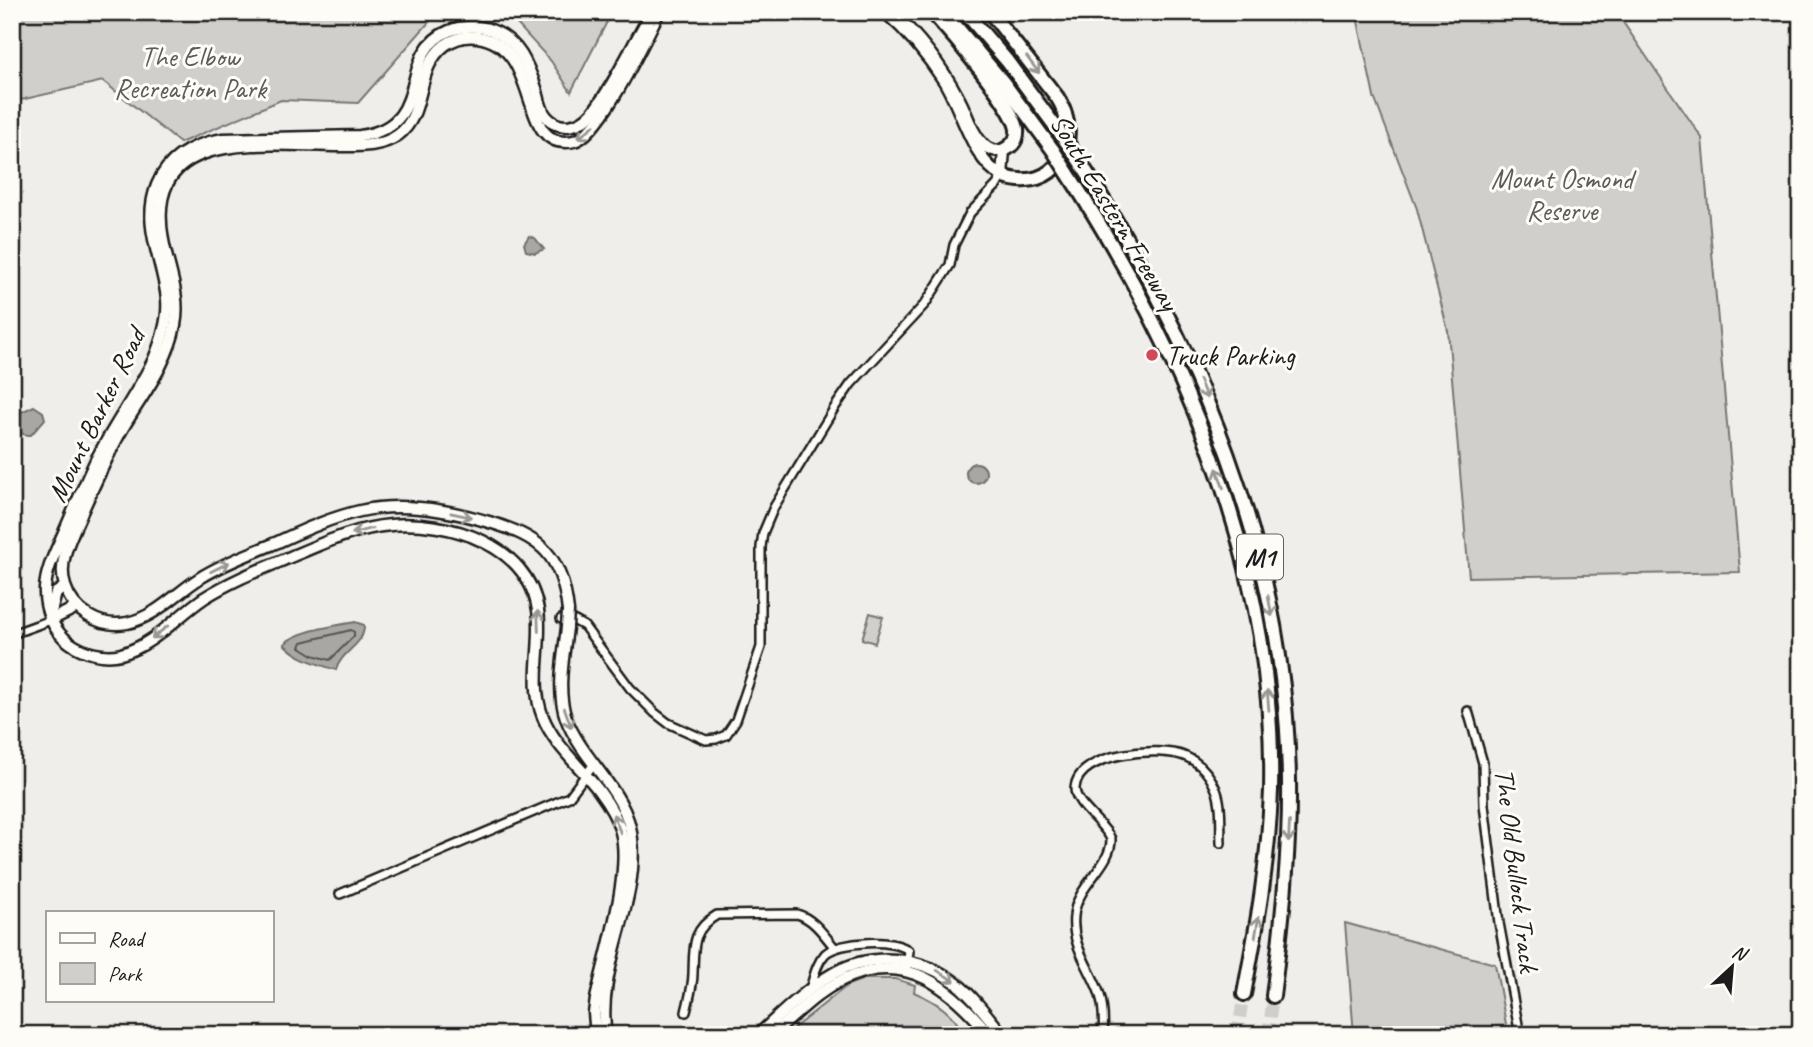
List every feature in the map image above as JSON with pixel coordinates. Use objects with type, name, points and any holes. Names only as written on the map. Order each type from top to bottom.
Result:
[{"type":"highway","points":[[932,12],[986,78],[1014,120],[1017,130],[1015,141],[1004,150]]},
{"type":"highway","name":"South Eastern Freeway","points":[[944,12],[1003,82],[1053,150],[1121,260],[1179,374],[1220,477],[1248,576],[1264,661],[1271,747],[1265,875],[1244,994]]},
{"type":"highway","name":"South Eastern Freeway","points":[[965,12],[1007,61],[1058,130],[1133,248],[1191,362],[1228,452],[1262,565],[1280,660],[1289,777],[1287,863],[1273,996]]},
{"type":"highway","points":[[990,12],[1057,97],[1069,124],[1065,152],[1051,170],[1037,178],[1026,180],[1001,179]]},
{"type":"main road","name":"Mount Barker Road","points":[[51,620],[46,605],[45,586],[55,552],[97,459],[153,360],[162,338],[167,298],[153,243],[152,208],[158,183],[175,160],[201,143],[223,139],[378,134],[403,113],[416,69],[431,44],[450,30],[463,27],[488,28],[510,41],[526,61],[546,116],[557,125],[568,127],[578,124],[590,115],[602,98],[652,12]]},
{"type":"main road","name":"Mount Barker Road","points":[[65,587],[63,568],[70,540],[105,463],[163,361],[173,334],[177,297],[164,247],[160,215],[166,185],[178,168],[195,155],[217,148],[351,146],[388,141],[397,136],[411,120],[426,68],[438,51],[454,39],[469,36],[482,37],[497,43],[513,56],[533,112],[544,132],[556,140],[569,142],[580,139],[591,130],[610,103],[659,12]]},
{"type":"main road","points":[[885,12],[913,39],[933,65],[952,95],[980,156],[1001,179]]},
{"type":"main road","points":[[892,12],[939,65],[981,142],[993,150],[1004,150],[1001,179]]},
{"type":"main road","points":[[596,1035],[596,999],[623,878],[621,831],[612,810],[551,732],[542,716],[537,690],[539,627],[534,593],[514,563],[500,550],[479,538],[428,525],[393,525],[340,536],[230,583],[193,606],[149,641],[121,654],[100,655],[78,648],[64,638],[51,620],[54,596],[59,589],[65,587],[77,607],[89,616],[103,622],[129,623],[154,612],[201,577],[218,568],[321,523],[364,510],[421,508],[463,515],[508,527],[539,544],[556,562],[565,584],[563,706],[572,730],[625,814],[632,836],[632,877],[605,1001],[606,1035]]},
{"type":"main road","points":[[51,620],[77,607]]},
{"type":"main road","points":[[758,1035],[834,973],[856,964],[889,960],[938,971],[957,984],[1003,1035]]},
{"type":"main road","points":[[772,1035],[814,998],[845,979],[863,972],[908,965],[946,990],[990,1035]]},
{"type":"street","points":[[566,619],[581,624],[630,688],[668,723],[706,740],[726,735],[736,720],[761,647],[761,547],[763,533],[774,507],[850,384],[914,317],[942,280],[950,265],[954,245],[970,213],[1001,179]]},
{"type":"street","points":[[12,635],[51,620]]},
{"type":"street","name":"The Old Bullock Track","points":[[1468,711],[1483,763],[1484,804],[1499,923],[1520,1035]]},
{"type":"street","points":[[1103,1035],[1102,1006],[1094,982],[1081,957],[1074,918],[1082,891],[1108,853],[1111,839],[1104,826],[1077,796],[1076,783],[1090,767],[1125,754],[1157,751],[1186,756],[1199,765],[1215,786],[1220,808],[1221,843]]},
{"type":"street","points":[[340,894],[569,797],[593,765]]},
{"type":"street","points":[[686,1012],[692,985],[695,940],[707,921],[717,915],[806,916],[835,948]]},
{"type":"street","points":[[808,992],[822,958],[835,948],[866,943],[897,944],[909,951],[908,965]]},
{"type":"green space","name":"The Elbow Recreation Park","points":[[12,12],[438,12],[358,103],[281,100],[180,143],[103,81],[12,102]]},
{"type":"green space","points":[[506,12],[612,12],[571,92],[551,61]]},
{"type":"green space","name":"Mount Osmond Reserve","points":[[1356,12],[1616,12],[1702,138],[1740,572],[1469,577],[1448,331],[1417,209],[1374,97]]},
{"type":"green space","points":[[870,613],[883,617],[875,643],[862,639]]},
{"type":"green space","points":[[1345,923],[1495,964],[1508,1035],[1354,1035]]},
{"type":"green space","points":[[864,979],[895,979],[915,985],[914,992],[944,1009],[965,1035],[785,1035],[848,985]]},
{"type":"water","points":[[529,236],[535,238],[544,249],[535,253],[526,251],[524,244]]},
{"type":"water","points":[[34,406],[43,412],[45,419],[31,435],[21,433],[12,420],[15,415]]},
{"type":"water","points":[[976,463],[983,466],[986,473],[983,480],[976,483],[969,480],[966,473],[969,466]]},
{"type":"water","points":[[355,622],[364,625],[361,638],[343,657],[336,670],[302,657],[284,644],[298,635]]},
{"type":"tunnel","points":[[1237,1035],[1244,994]]},
{"type":"tunnel","points":[[1268,1035],[1273,996]]},
{"type":"place","name":"Truck Parking","points":[[1152,355]]}]
